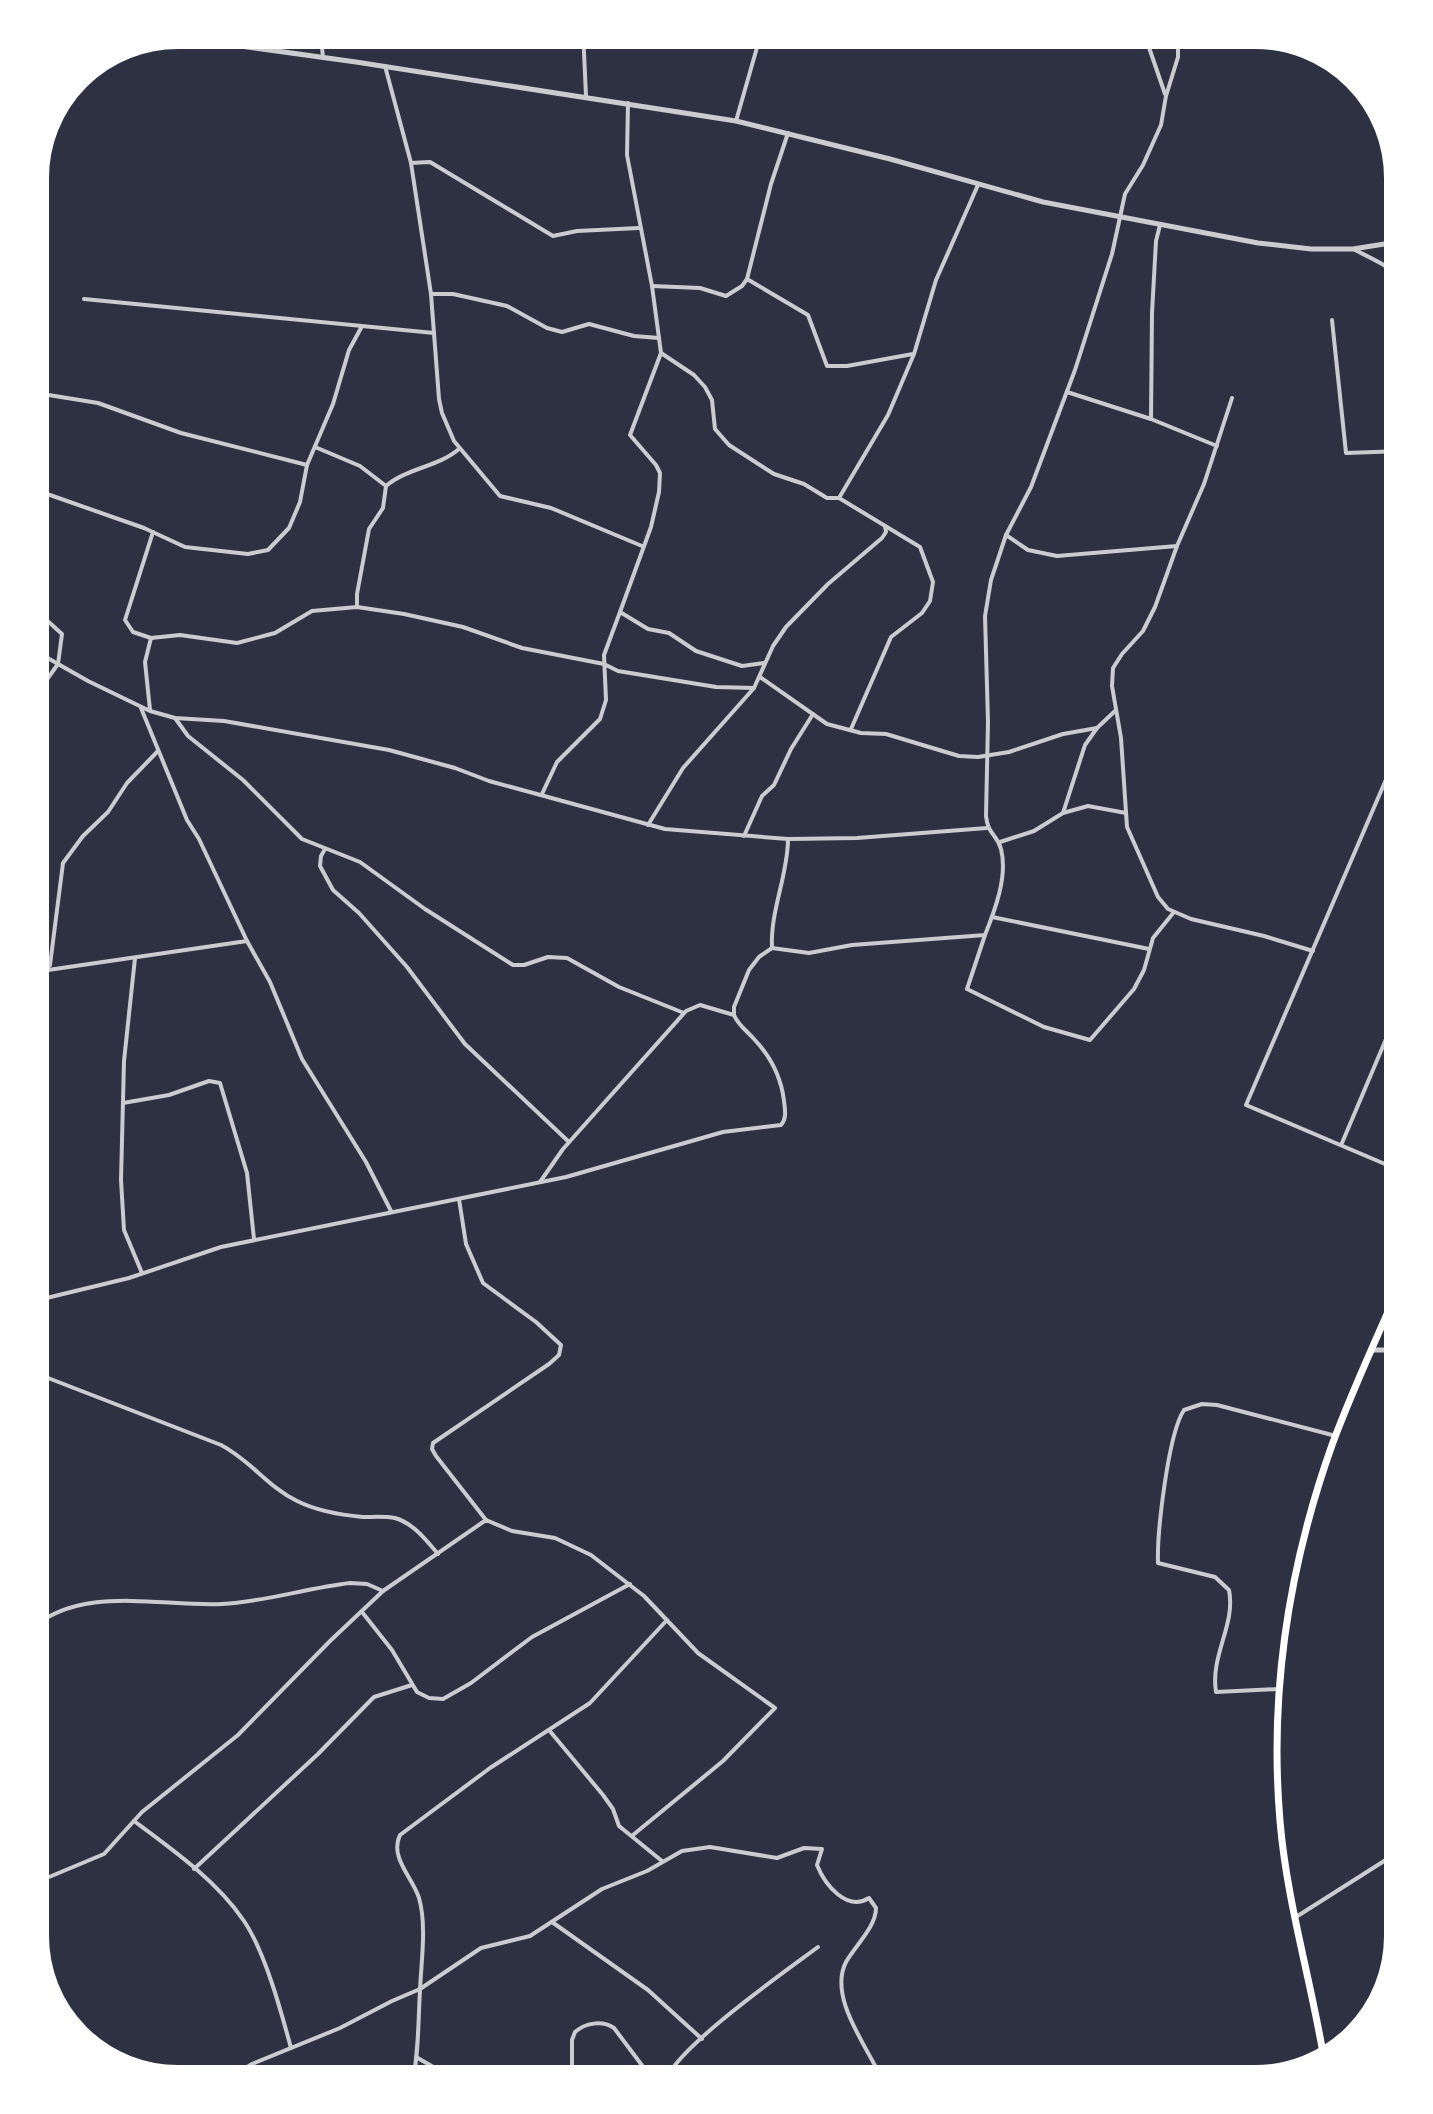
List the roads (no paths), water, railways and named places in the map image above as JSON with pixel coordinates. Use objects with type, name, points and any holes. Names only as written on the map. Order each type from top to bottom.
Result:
[{"type":"highway","points":[[1323,2051],[1294,1918],[1280,1820],[1276,1755],[1279,1689],[1296,1565],[1336,1436],[1389,1311]]},
{"type":"street","points":[[226,44],[736,121],[1043,202],[1258,243],[1311,249],[1353,249],[1389,243]]},
{"type":"street","points":[[322,44],[323,57]]},
{"type":"street","points":[[584,44],[586,96]]},
{"type":"street","points":[[736,121],[758,44]]},
{"type":"street","points":[[1148,44],[1166,96]]},
{"type":"street","points":[[1174,912],[1153,938],[1144,970],[1134,989],[1090,1040],[1044,1027],[967,989],[992,917],[1001,874],[999,843],[987,828],[985,616],[991,580],[1006,535],[1031,487],[1067,392],[1107,268],[1125,194],[1143,165],[1161,125],[1178,57],[1178,44]]},
{"type":"street","points":[[385,66],[411,163],[431,294],[442,413],[459,449],[488,479],[493,490],[506,499],[551,508],[642,546]]},
{"type":"street","points":[[542,794],[557,762],[600,719],[606,700],[606,646],[654,517],[659,492],[660,473],[632,440],[631,430],[661,353],[652,286],[627,155],[628,103]]},
{"type":"street","points":[[652,286],[700,288],[726,296],[742,286],[747,279],[771,184],[788,133]]},
{"type":"street","points":[[411,163],[430,162],[553,236],[577,231],[639,228]]},
{"type":"street","points":[[839,498],[888,415],[914,354],[936,280],[978,185]]},
{"type":"street","points":[[1151,419],[1152,313],[1156,241],[1160,225]]},
{"type":"street","points":[[1353,249],[1389,267]]},
{"type":"street","points":[[747,279],[808,315],[813,321],[827,366],[847,366],[914,354]]},
{"type":"street","points":[[431,294],[453,294],[507,306],[547,328],[562,332],[589,324],[626,334],[659,338]]},
{"type":"street","points":[[84,299],[434,333]]},
{"type":"street","points":[[1332,320],[1346,453],[1389,451]]},
{"type":"street","points":[[44,493],[153,532],[185,547],[248,554],[268,550],[289,528],[300,502],[307,465],[333,404],[349,350],[361,328]]},
{"type":"street","points":[[661,353],[694,375],[705,387],[712,400],[715,429],[729,445],[774,474],[804,484],[827,498],[839,498],[920,547],[931,572],[933,590],[930,601],[922,613],[891,637],[851,730]]},
{"type":"street","points":[[1067,392],[1151,419],[1217,446]]},
{"type":"street","points":[[44,394],[98,403],[181,433],[307,465]]},
{"type":"street","points":[[1232,398],[1164,587],[1143,631],[1113,668],[1112,686],[1121,738],[1126,813],[1131,840],[1162,904],[1174,912],[1313,951]]},
{"type":"street","points":[[315,447],[360,466],[386,486]]},
{"type":"street","points":[[357,607],[369,529],[383,508],[386,486],[402,475],[459,449]]},
{"type":"street","points":[[648,825],[683,768],[754,688],[764,663],[786,627],[828,584],[882,538],[886,532],[885,526]]},
{"type":"street","points":[[153,532],[125,620],[133,632],[151,638],[180,635],[237,643],[275,633],[312,611],[357,607],[448,624],[522,648],[604,664],[618,671],[705,686],[754,688]]},
{"type":"street","points":[[1006,535],[1028,550],[1057,556],[1177,546]]},
{"type":"street","points":[[620,612],[648,629],[669,633],[696,651],[750,667],[764,663]]},
{"type":"street","points":[[44,618],[62,634],[58,664],[44,684]]},
{"type":"street","points":[[150,711],[145,662],[151,638]]},
{"type":"street","points":[[44,656],[141,708],[175,718],[224,721],[389,750],[489,781],[677,831],[788,839],[857,838],[987,828]]},
{"type":"street","points":[[760,677],[827,724],[886,734],[959,756],[1024,748],[1063,734],[1097,728]]},
{"type":"street","points":[[141,708],[187,820],[270,982],[302,1059],[366,1162],[391,1211]]},
{"type":"street","points":[[1063,813],[1083,751],[1097,728],[1116,710]]},
{"type":"street","points":[[744,836],[762,796],[774,785],[791,749],[813,714]]},
{"type":"street","points":[[175,718],[188,736],[243,780],[302,839],[360,862],[425,909],[513,965],[524,965],[548,957],[567,958],[619,987],[684,1013]]},
{"type":"street","points":[[158,751],[127,783],[108,812],[83,836],[63,863],[51,956],[46,970],[247,941]]},
{"type":"street","points":[[1389,773],[1246,1105],[1342,1143],[1389,1166]]},
{"type":"street","points":[[999,843],[1034,831],[1063,813],[1088,806],[1126,813]]},
{"type":"street","points":[[772,948],[774,916],[787,862],[788,839]]},
{"type":"street","points":[[325,849],[320,866],[333,890],[359,913],[407,967],[465,1044],[569,1142]]},
{"type":"street","points":[[992,917],[1149,949]]},
{"type":"street","points":[[44,1298],[142,1273],[204,1251],[540,1182],[622,1162],[705,1136],[783,1124],[784,1103],[776,1070],[766,1052],[736,1021],[734,1015],[734,1007],[749,970],[759,957],[772,948],[809,953],[864,943],[985,935]]},
{"type":"street","points":[[135,958],[124,1061],[122,1215],[129,1245],[142,1273]]},
{"type":"street","points":[[540,1182],[569,1142],[684,1013],[697,1005],[734,1015]]},
{"type":"street","points":[[1342,1143],[1389,1032]]},
{"type":"street","points":[[123,1103],[169,1095],[209,1081],[220,1083],[247,1173],[254,1240]]},
{"type":"street","points":[[459,1199],[466,1244],[483,1283],[536,1322],[562,1348],[549,1364],[433,1443],[436,1456],[486,1520],[512,1531],[542,1534],[567,1542],[591,1555],[630,1584],[698,1653],[775,1708],[723,1761],[633,1835]]},
{"type":"street","points":[[1372,1350],[1389,1350]]},
{"type":"street","points":[[44,1376],[221,1445],[239,1454],[298,1502],[342,1515],[387,1517],[403,1522],[438,1554]]},
{"type":"street","points":[[1279,1689],[1216,1692],[1216,1660],[1230,1612],[1229,1590],[1215,1577],[1158,1563],[1159,1530],[1173,1441],[1184,1410],[1202,1404],[1217,1405],[1336,1436]]},
{"type":"street","points":[[44,1880],[104,1854],[134,1821],[238,1735],[383,1591],[486,1520]]},
{"type":"street","points":[[44,1620],[54,1613],[94,1603],[165,1601],[220,1604],[350,1583],[367,1584],[383,1591]]},
{"type":"street","points":[[362,1612],[392,1650],[417,1692],[429,1698],[443,1699],[532,1637],[630,1584]]},
{"type":"street","points":[[414,2070],[420,1989],[420,1905],[399,1856],[398,1840],[410,1826],[601,1693],[667,1620]]},
{"type":"street","points":[[194,1869],[318,1754],[374,1697],[412,1685]]},
{"type":"street","points":[[549,1730],[597,1786],[613,1809],[616,1822],[662,1861]]},
{"type":"street","points":[[134,1821],[194,1869],[236,1909],[247,1926],[276,1998],[291,2049]]},
{"type":"street","points":[[239,2070],[340,2028],[420,1989],[481,1948],[522,1939],[602,1889],[647,1871],[682,1851],[721,1849],[768,1858],[782,1857],[804,1848],[822,1849],[817,1865],[829,1884],[846,1900],[861,1903],[869,1898],[876,1908],[874,1919],[843,1969],[843,1987],[845,2007],[877,2070]]},
{"type":"street","points":[[1294,1918],[1389,1858]]},
{"type":"street","points":[[552,1922],[648,1990],[702,2039]]},
{"type":"street","points":[[672,2070],[752,1996],[818,1947]]},
{"type":"street","points":[[569,2070],[575,2032],[586,2025],[606,2023],[614,2028],[646,2070]]},
{"type":"street","points":[[416,2057],[439,2070]]}]
